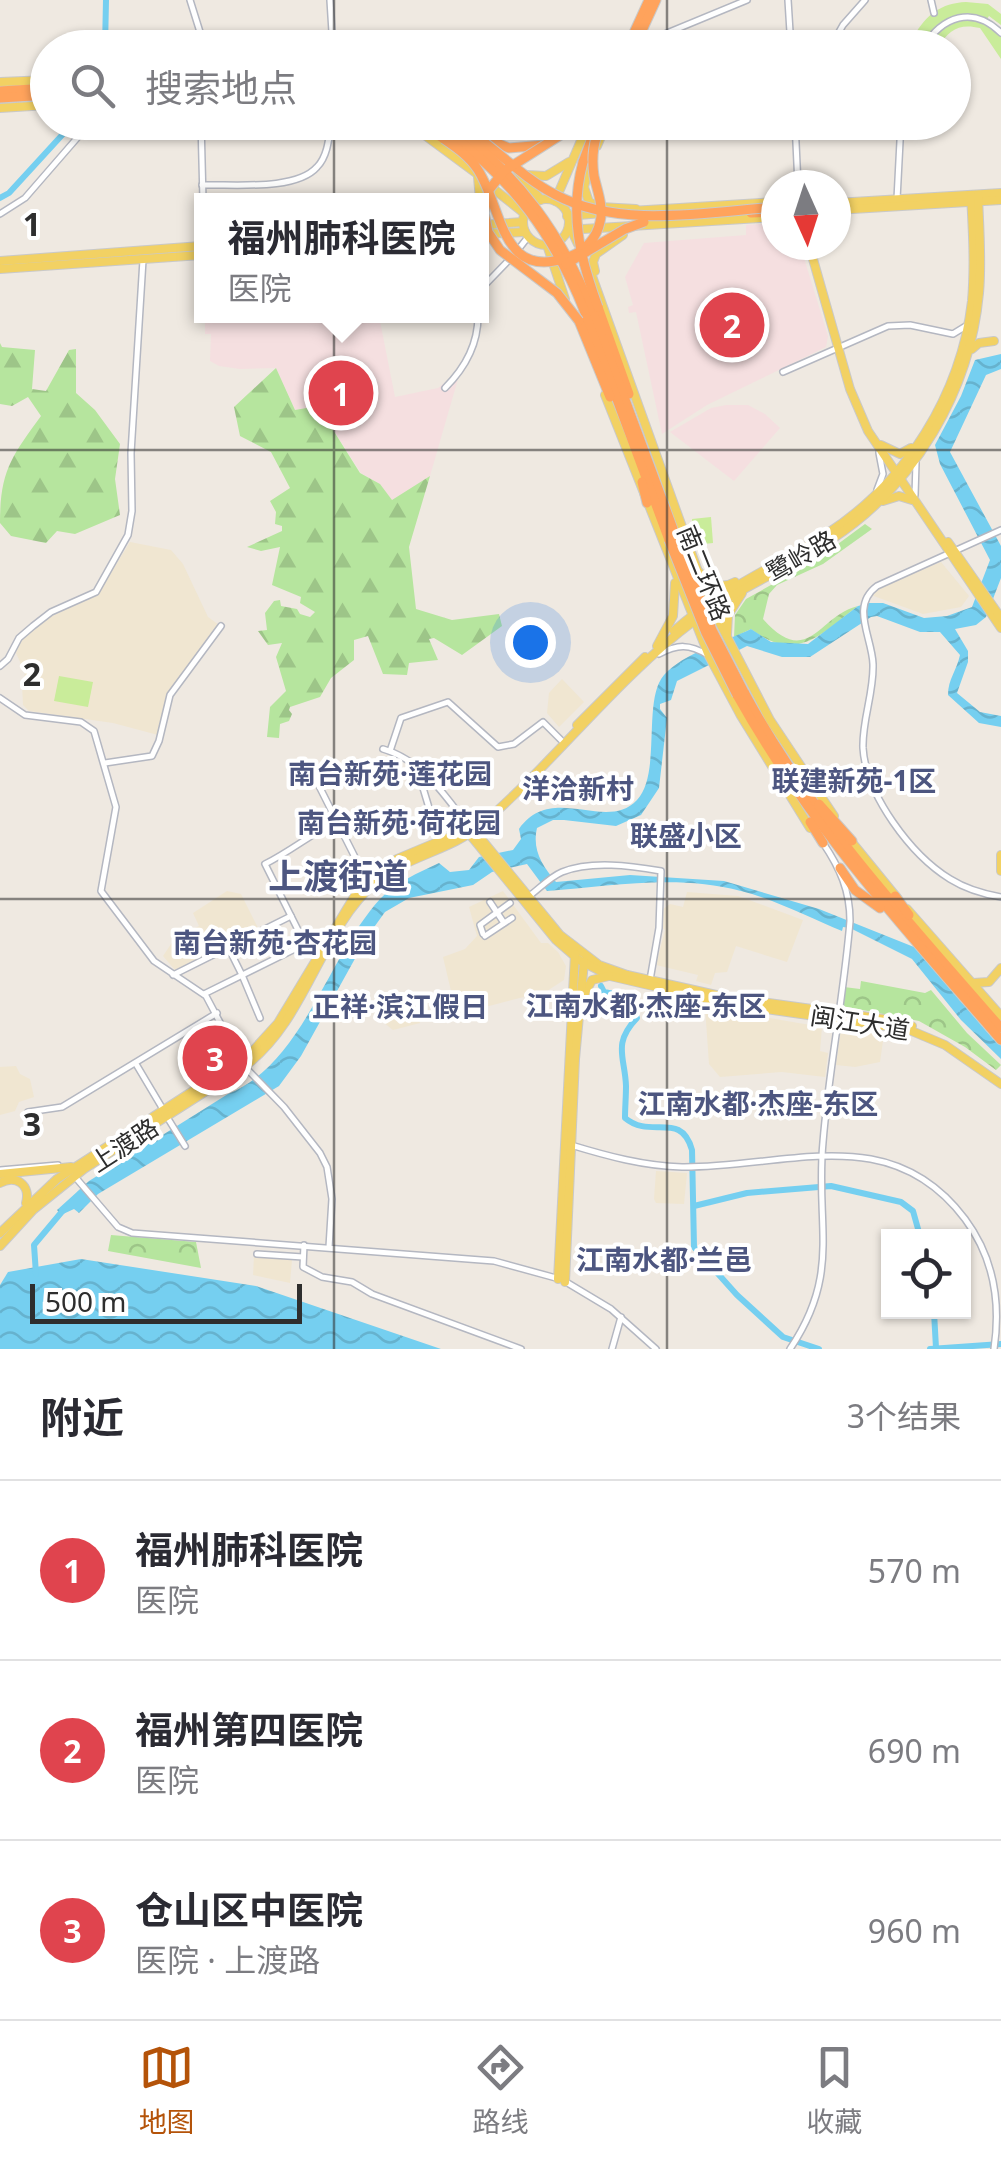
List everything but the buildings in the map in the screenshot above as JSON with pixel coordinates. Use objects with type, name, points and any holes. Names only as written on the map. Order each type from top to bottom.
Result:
[{"type":"highway","points":[[640,30],[653,0]]},
{"type":"highway","points":[[0,91],[30,92]]},
{"type":"highway","points":[[0,98],[30,94]]},
{"type":"highway","points":[[459,140],[478,169],[483,193]]},
{"type":"highway","name":"南二环路","points":[[463,140],[526,205],[591,308],[624,378],[700,620],[785,770],[847,862],[926,948],[1001,1040]]},
{"type":"highway","points":[[482,140],[552,194],[591,209],[661,214],[761,211]]},
{"type":"highway","points":[[491,140],[509,148],[534,148],[551,140]]},
{"type":"highway","points":[[488,193],[504,171],[551,140]]},
{"type":"highway","points":[[591,308],[575,212],[583,162],[593,140]]},
{"type":"highway","points":[[489,207],[508,243],[525,256],[548,261],[582,251],[594,237],[600,221],[592,154],[596,140]]},
{"type":"highway","points":[[489,210],[504,246],[519,259],[544,267],[572,263],[644,222],[761,211]]},
{"type":"highway","points":[[489,234],[500,250],[552,288],[579,321],[644,471]]},
{"type":"highway","name":"南二环路","points":[[591,308],[644,471],[672,538]]},
{"type":"highway","points":[[631,447],[647,503]]},
{"type":"highway","points":[[785,770],[852,842]]},
{"type":"highway","points":[[785,770],[822,843]]},
{"type":"highway","points":[[840,868],[855,890],[926,948]]},
{"type":"highway","points":[[896,896],[926,948]]},
{"type":"highway","name":"南二环路","points":[[926,948],[986,1004],[1001,1028]]},
{"type":"main road","points":[[0,82],[30,89]]},
{"type":"main road","points":[[0,108],[30,97]]},
{"type":"main road","points":[[431,140],[476,173],[548,245],[562,290],[712,661],[796,810],[822,843]]},
{"type":"main road","points":[[470,140],[518,172],[541,200],[582,229],[761,212]]},
{"type":"main road","points":[[548,245],[562,240],[572,159],[581,140]]},
{"type":"main road","points":[[598,140],[585,182],[589,202],[604,208],[656,210]]},
{"type":"main road","points":[[563,212],[596,149]]},
{"type":"main road","points":[[518,172],[546,176],[572,159]]},
{"type":"main road","points":[[476,173],[483,193]]},
{"type":"main road","points":[[851,205],[1001,197]]},
{"type":"main road","points":[[851,204],[975,198]]},
{"type":"main road","name":"鹭岭路","points":[[711,605],[831,540],[872,510],[899,475],[963,359],[974,271],[975,198]]},
{"type":"main road","name":"鹭岭路","points":[[470,830],[657,646],[752,575],[830,532],[918,455],[944,412],[975,320],[980,272],[975,198]]},
{"type":"main road","points":[[525,226],[531,204],[541,200]]},
{"type":"main road","points":[[563,212],[761,210]]},
{"type":"main road","points":[[563,212],[616,337],[696,569],[778,734],[852,842],[986,1004],[1001,1016]]},
{"type":"main road","points":[[616,337],[593,260],[630,231],[662,224]]},
{"type":"main road","points":[[489,225],[525,226]]},
{"type":"main road","points":[[489,233],[525,226]]},
{"type":"main road","points":[[1,263],[194,247]]},
{"type":"main road","points":[[1,263],[194,255]]},
{"type":"main road","points":[[816,260],[840,345],[880,448],[1001,628]]},
{"type":"main road","points":[[975,320],[980,335],[998,341]]},
{"type":"main road","points":[[963,359],[976,344],[998,341]]},
{"type":"main road","points":[[880,448],[900,454],[922,438]]},
{"type":"main road","points":[[872,510],[895,496],[914,498]]},
{"type":"main road","points":[[696,569],[719,585],[730,585],[752,575]]},
{"type":"main road","points":[[657,646],[674,611],[675,574]]},
{"type":"main road","points":[[732,648],[726,626],[728,615],[748,586]]},
{"type":"main road","points":[[990,608],[1001,618]]},
{"type":"main road","name":"鹭岭路","points":[[470,830],[693,618]]},
{"type":"main road","name":"上渡路","points":[[245,1068],[275,1027],[346,906],[367,882],[398,859],[470,830]]},
{"type":"main road","name":"上渡路","points":[[0,1244],[33,1210],[78,1180],[80,1168],[245,1068],[280,1030],[368,889],[396,868],[470,830]]},
{"type":"main road","name":"闽江大道","points":[[470,830],[548,930],[610,976],[730,1004],[901,1022],[929,1032],[1001,1082]]},
{"type":"main road","points":[[1001,856],[1001,871]]},
{"type":"main road","name":"闽江大道","points":[[504,871],[580,956],[614,971],[726,997],[839,1016]]},
{"type":"main road","points":[[567,1144],[580,956]]},
{"type":"main road","points":[[561,1280],[580,956]]},
{"type":"main road","points":[[972,983],[987,984],[1001,968]]},
{"type":"main road","points":[[578,1024],[587,984],[596,977],[610,976]]},
{"type":"main road","points":[[986,1004],[1001,977]]},
{"type":"main road","points":[[0,1172],[80,1168]]},
{"type":"main road","points":[[0,1244],[48,1192],[80,1168]]},
{"type":"main road","points":[[0,1234],[24,1207],[80,1168]]},
{"type":"main road","points":[[0,1183],[19,1181],[28,1193],[24,1207]]},
{"type":"street","points":[[190,0],[199,30]]},
{"type":"street","points":[[330,0],[332,30]]},
{"type":"street","points":[[674,30],[747,0]]},
{"type":"street","points":[[788,0],[790,30]]},
{"type":"street","points":[[840,30],[865,0]]},
{"type":"street","points":[[932,0],[934,13]]},
{"type":"street","points":[[937,30],[958,17],[985,20],[1001,33]]},
{"type":"street","points":[[0,214],[25,198],[75,140]]},
{"type":"street","points":[[201,140],[202,193]]},
{"type":"street","points":[[202,186],[302,178],[319,166],[327,140]]},
{"type":"street","points":[[796,140],[797,170]]},
{"type":"street","points":[[897,199],[899,140]]},
{"type":"street","points":[[489,278],[525,226]]},
{"type":"street","points":[[0,666],[29,629],[53,611],[98,591],[128,535],[143,259]]},
{"type":"street","points":[[783,372],[894,325],[953,334],[962,330],[971,305]]},
{"type":"street","points":[[445,388],[460,373],[478,335],[478,323]]},
{"type":"street","points":[[942,333],[956,340],[963,359]]},
{"type":"street","points":[[876,495],[882,474],[880,448]]},
{"type":"street","points":[[914,498],[913,472],[918,455]]},
{"type":"street","points":[[998,531],[876,586],[863,604],[874,678],[864,752],[874,793],[922,856],[960,885],[1001,897]]},
{"type":"street","points":[[105,763],[153,755],[170,695],[220,626]]},
{"type":"street","points":[[652,658],[676,645],[688,646],[712,661]]},
{"type":"street","points":[[0,698],[25,716],[58,718],[90,726],[105,763],[116,815],[101,891],[152,959],[204,994],[245,1068],[301,1127],[327,1167],[332,1205],[329,1247]]},
{"type":"street","points":[[470,830],[426,772],[387,749],[404,715],[448,702],[498,747],[511,746],[542,722],[561,740]]},
{"type":"street","points":[[420,778],[439,842]]},
{"type":"street","points":[[318,784],[367,882]]},
{"type":"street","points":[[320,952],[304,944],[264,864],[337,821]]},
{"type":"street","points":[[791,1349],[814,1309],[824,1272],[822,1155],[850,925],[849,900],[840,868],[822,843]]},
{"type":"street","points":[[528,897],[568,870],[622,865],[661,871],[659,928],[650,981]]},
{"type":"street","points":[[490,902],[504,923]]},
{"type":"street","points":[[510,904],[480,925],[484,935],[512,918]]},
{"type":"street","points":[[172,975],[291,916]]},
{"type":"street","points":[[204,994],[304,944]]},
{"type":"street","points":[[228,947],[260,1018]]},
{"type":"street","points":[[28,1112],[60,1108],[216,1013]]},
{"type":"street","points":[[136,1064],[184,1146]]},
{"type":"street","points":[[567,1144],[639,1163],[685,1166],[850,1155],[886,1161],[920,1177],[949,1200],[978,1240],[997,1296],[994,1349]]},
{"type":"street","points":[[0,1172],[52,1164],[80,1168]]},
{"type":"street","points":[[78,1180],[118,1226],[128,1232],[494,1261],[561,1280],[621,1317],[656,1349]]},
{"type":"street","points":[[304,1246],[303,1268],[318,1276],[350,1282],[521,1349]]},
{"type":"street","points":[[257,1254],[303,1257]]},
{"type":"street","points":[[612,1349],[621,1317]]},
{"type":"shaded area","points":[[761,224],[761,260],[805,260],[828,336],[826,347],[707,405],[662,434],[636,312],[629,313],[628,307],[633,305],[625,277],[644,243],[746,235],[746,225]]},
{"type":"shaded area","points":[[205,323],[380,323],[395,397],[438,388],[458,379],[430,476],[392,501],[380,484],[361,473],[318,406],[295,410],[276,368],[219,366],[210,361],[211,334],[205,334]]},
{"type":"shaded area","points":[[748,405],[780,428],[734,481],[670,432],[711,408]]},
{"type":"shaded area","points":[[130,542],[171,550],[183,564],[208,617],[219,625],[168,695],[158,735],[113,723],[29,711],[23,705],[25,673],[16,653],[20,640],[42,621],[98,594]]},
{"type":"shaded area","points":[[941,562],[969,596],[961,607],[923,614],[871,595],[882,586]]},
{"type":"shaded area","points":[[562,679],[584,702],[559,727],[547,713],[549,693]]},
{"type":"shaded area","points":[[227,891],[241,894],[258,928],[175,970],[163,956],[175,938],[199,926],[193,913]]},
{"type":"shaded area","points":[[503,891],[541,943],[548,943],[558,952],[566,966],[564,980],[547,991],[489,1006],[455,1008],[443,957],[465,949],[477,936],[469,907]]},
{"type":"shaded area","points":[[687,892],[738,896],[803,920],[787,962],[736,946],[727,972],[715,973],[711,985],[696,981],[698,975],[656,965],[665,930],[661,927],[663,909],[670,904],[683,907]]},
{"type":"shaded area","points":[[394,998],[397,1011],[416,1007],[420,1023],[393,1030],[383,1022],[381,1007]]},
{"type":"shaded area","points":[[705,1007],[822,1027],[820,1051],[828,1053],[825,1077],[782,1072],[720,1077],[709,1064]]},
{"type":"shaded area","points":[[841,1028],[884,1034],[880,1062],[855,1067],[836,1065]]},
{"type":"shaded area","points":[[220,1038],[229,1061],[204,1076],[197,1051]]},
{"type":"shaded area","points":[[16,1066],[20,1074],[30,1079],[34,1097],[19,1102],[15,1111],[0,1115],[0,1067]]},
{"type":"shaded area","points":[[656,1171],[687,1173],[684,1204],[656,1203]]},
{"type":"shaded area","points":[[254,1256],[292,1260],[290,1283],[253,1275]]},
{"type":"green space","points":[[988,4],[1001,14],[1001,25],[989,16],[985,22],[1001,32],[1001,59],[980,28],[918,30],[935,12],[949,5]]},
{"type":"green space","points":[[0,343],[2,347],[35,350],[32,389],[46,391],[69,350],[76,349],[76,393],[95,410],[120,444],[115,479],[120,515],[75,534],[57,531],[46,543],[11,536],[0,523],[2,491],[9,466],[41,416],[28,397],[12,406],[0,404]]},
{"type":"green space","points":[[276,368],[295,410],[318,406],[360,473],[380,484],[392,500],[430,476],[409,547],[416,609],[452,620],[499,614],[502,626],[462,655],[434,638],[429,639],[438,660],[409,663],[407,675],[383,674],[368,636],[354,640],[354,660],[331,678],[320,697],[290,707],[292,714],[289,721],[280,724],[279,738],[267,737],[270,707],[286,691],[276,657],[282,643],[268,645],[258,631],[267,630],[265,613],[274,601],[280,600],[281,606],[310,617],[315,612],[300,603],[301,597],[272,585],[280,547],[261,551],[247,547],[282,531],[282,526],[275,524],[276,512],[270,501],[290,488],[271,452],[240,436],[234,407]]},
{"type":"green space","points":[[711,517],[713,543],[695,545],[692,519]]},
{"type":"green space","points":[[865,524],[872,529],[823,564],[777,585],[769,594],[763,619],[791,640],[803,640],[858,606],[808,641],[782,644],[751,629],[734,637],[735,615],[746,599],[819,558]]},
{"type":"green space","points":[[59,676],[93,682],[88,707],[54,701]]},
{"type":"green space","points":[[861,981],[925,993],[931,990],[967,1033],[1001,1065],[996,1070],[919,1021],[842,1006],[844,987],[860,989]]},
{"type":"green space","points":[[111,1235],[196,1242],[201,1268],[108,1251]]},
{"type":"water","points":[[1001,354],[1001,369],[986,375],[950,452],[1001,546],[1001,578],[986,617],[976,625],[955,629],[968,651],[957,693],[980,712],[1001,716],[1001,727],[979,723],[948,695],[960,655],[940,632],[920,632],[877,616],[810,657],[782,657],[747,646],[677,681],[671,700],[660,704],[667,718],[659,788],[641,815],[616,826],[553,820],[537,828],[536,843],[539,857],[556,882],[630,875],[724,881],[819,909],[914,947],[1001,1044],[1001,1059],[961,1020],[912,959],[850,928],[843,927],[842,931],[741,891],[693,883],[547,891],[527,864],[492,872],[473,885],[409,898],[385,912],[301,1056],[279,1086],[98,1194],[79,1213],[74,1209],[61,1215],[57,1210],[89,1181],[254,1079],[276,1059],[313,1007],[362,923],[393,888],[439,863],[450,872],[469,870],[479,857],[513,850],[521,839],[519,829],[532,816],[547,809],[610,812],[637,800],[649,773],[658,686],[664,675],[682,660],[751,629],[771,642],[808,644],[858,606],[869,603],[883,603],[924,618],[947,616],[972,607],[990,560],[940,464],[935,445],[975,360]]},
{"type":"water","points":[[81,1259],[256,1286],[441,1349],[0,1349],[0,1285],[8,1272]]},
{"type":"waterway","points":[[105,30],[106,0]]},
{"type":"waterway","points":[[0,198],[58,140]]},
{"type":"waterway","points":[[601,986],[604,992],[629,997],[637,1018],[622,1043],[625,1118],[645,1127],[681,1131],[692,1150],[694,1247],[737,1295],[783,1337],[819,1349]]},
{"type":"waterway","points":[[694,1206],[747,1193],[831,1186],[901,1202],[913,1211],[918,1229]]},
{"type":"waterway","points":[[36,1274],[34,1245],[65,1208]]},
{"type":"waterway","points":[[934,1319],[936,1348]]},
{"type":"waterway","points":[[930,1349],[1001,1344]]},
{"type":"place","name":"福州第四医院","points":[[732,325]]},
{"type":"place","name":"福州肺科医院","points":[[341,393]]},
{"type":"place","name":"仓山区中医院","points":[[215,1058]]},
{"type":"district","name":"南台新苑·莲花园","points":[[390,774]]},
{"type":"district","name":"联建新苑-1区","points":[[854,781]]},
{"type":"district","name":"洋洽新村","points":[[578,789]]},
{"type":"district","name":"南台新苑·荷花园","points":[[399,823]]},
{"type":"district","name":"联盛小区","points":[[686,836]]},
{"type":"district","name":"上渡街道","points":[[338,877]]},
{"type":"district","name":"南台新苑·杏花园","points":[[275,943]]},
{"type":"district","name":"江南水都·杰座-东区","points":[[646,1006]]},
{"type":"district","name":"正祥·滨江假日","points":[[400,1007]]},
{"type":"district","name":"江南水都·杰座-东区","points":[[758,1104]]},
{"type":"district","name":"江南水都·兰邑","points":[[664,1260]]}]
